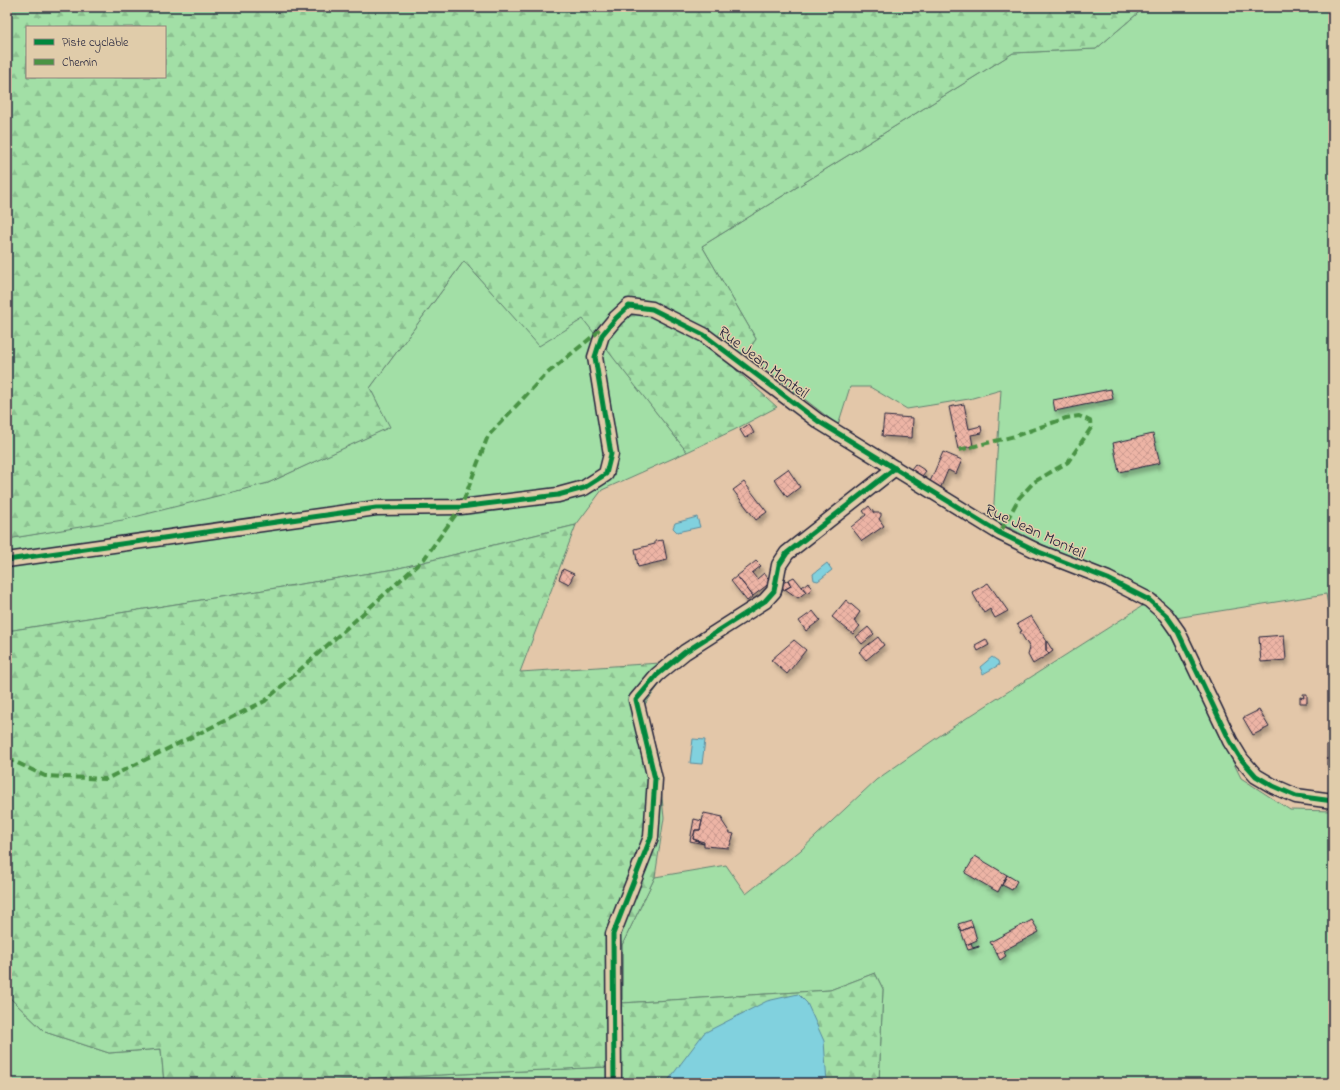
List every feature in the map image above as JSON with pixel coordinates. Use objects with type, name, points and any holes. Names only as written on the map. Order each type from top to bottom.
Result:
[{"type":"street","name":"Rue Jean Monteil","points":[[7,560],[376,508],[461,507],[558,496],[584,488],[606,474],[611,454],[595,357],[602,335],[629,306],[652,309],[704,335],[818,421],[1000,533],[1039,552],[1108,579],[1149,600],[1166,615],[1178,632],[1230,741],[1241,758],[1256,776],[1273,786],[1296,796],[1333,801]]},
{"type":"street","points":[[614,1083],[613,934],[651,837],[655,779],[636,700],[657,674],[684,652],[765,601],[774,591],[779,565],[787,553],[895,468]]},
{"type":"green space","points":[[7,7],[1145,7],[1096,49],[1013,53],[702,246],[756,339],[735,369],[777,407],[734,430],[687,452],[583,319],[539,346],[464,261],[370,388],[390,427],[268,483],[123,520],[7,539]]},
{"type":"green space","points":[[1145,7],[1333,7],[1333,632],[1326,594],[1163,620],[1241,778],[1290,810],[1333,811],[1333,1083],[879,1083],[883,989],[875,973],[830,990],[622,1003],[622,945],[655,877],[726,865],[746,894],[801,850],[876,780],[948,730],[1158,596],[1037,542],[993,519],[1001,390],[969,399],[907,409],[870,387],[850,387],[838,425],[746,354],[756,339],[702,246],[1013,53],[1096,49]]},
{"type":"green space","points":[[464,261],[539,345],[583,318],[687,452],[602,490],[576,525],[395,569],[7,631],[7,539],[123,519],[268,483],[389,427],[370,388]]},
{"type":"green space","points":[[576,525],[520,672],[676,662],[643,707],[658,756],[664,818],[655,877],[622,945],[622,1003],[830,990],[875,973],[883,989],[879,1083],[608,1083],[607,1067],[316,1081],[317,1083],[164,1083],[161,1049],[109,1053],[45,1032],[7,995],[7,631],[395,569]]},
{"type":"green space","points":[[7,995],[45,1032],[109,1053],[161,1049],[164,1083],[7,1083]]},
{"type":"green space","points":[[608,1067],[608,1083],[317,1083],[316,1081]]},
{"type":"water","points":[[697,517],[700,527],[677,532],[673,528],[675,523]]},
{"type":"water","points":[[827,563],[832,570],[818,581],[814,580],[813,574]]},
{"type":"water","points":[[992,657],[998,661],[999,665],[983,674],[980,667]]},
{"type":"water","points":[[693,739],[705,740],[702,764],[690,763]]},
{"type":"water","points":[[798,994],[807,1003],[824,1041],[827,1083],[667,1082],[704,1033],[767,1001]]},
{"type":"building","points":[[1111,389],[1113,399],[1055,411],[1053,400]]},
{"type":"building","points":[[964,404],[969,429],[981,426],[982,433],[971,435],[973,446],[958,449],[949,407]]},
{"type":"building","points":[[884,416],[913,418],[912,438],[882,436]]},
{"type":"building","points":[[749,424],[754,433],[745,438],[740,430]]},
{"type":"building","points":[[1153,434],[1160,463],[1119,472],[1113,443]]},
{"type":"building","points":[[943,452],[962,460],[956,474],[948,470],[940,489],[929,484]]},
{"type":"building","points":[[915,464],[926,471],[922,476],[911,469]]},
{"type":"building","points":[[788,469],[800,487],[787,497],[774,479]]},
{"type":"building","points":[[744,482],[767,512],[756,520],[733,490]]},
{"type":"building","points":[[869,506],[874,513],[881,513],[879,519],[884,526],[862,541],[851,527],[866,515],[863,511]]},
{"type":"building","points":[[663,540],[667,560],[638,567],[635,549],[655,544],[655,541]]},
{"type":"building","points":[[756,561],[761,566],[752,573],[757,579],[764,573],[771,582],[753,596],[737,576]]},
{"type":"building","points":[[563,569],[574,574],[569,584],[559,579]]},
{"type":"building","points":[[737,576],[753,596],[747,601],[731,581]]},
{"type":"building","points":[[794,577],[806,592],[798,598],[785,589],[791,586],[788,580]]},
{"type":"building","points":[[788,580],[791,586],[784,590],[781,584]]},
{"type":"building","points":[[808,582],[812,589],[807,593],[802,587]]},
{"type":"building","points":[[988,583],[1008,611],[995,618],[990,609],[984,613],[972,592]]},
{"type":"building","points":[[846,600],[860,612],[854,621],[860,626],[853,634],[832,617]]},
{"type":"building","points":[[813,611],[820,620],[806,631],[799,621]]},
{"type":"building","points":[[1031,616],[1046,640],[1046,650],[1049,654],[1033,664],[1028,655],[1030,648],[1017,624]]},
{"type":"building","points":[[868,627],[874,634],[862,644],[856,637]]},
{"type":"building","points":[[1284,635],[1286,660],[1261,662],[1259,637]]},
{"type":"building","points":[[878,637],[884,645],[866,660],[859,652]]},
{"type":"building","points":[[986,639],[989,645],[978,651],[975,645]]},
{"type":"building","points":[[794,640],[806,650],[787,674],[771,660]]},
{"type":"building","points":[[1046,640],[1053,651],[1049,654],[1046,650]]},
{"type":"building","points":[[1303,694],[1307,694],[1307,703],[1300,703],[1300,697],[1304,698]]},
{"type":"building","points":[[1259,710],[1269,727],[1253,735],[1243,718]]},
{"type":"building","points":[[1327,745],[1333,745],[1333,765],[1327,765]]},
{"type":"building","points":[[704,813],[723,817],[722,821],[730,833],[734,834],[729,848],[704,846],[704,842],[693,839],[695,830],[700,830]]},
{"type":"building","points":[[694,819],[702,821],[700,830],[695,830],[693,839],[704,844],[690,841]]},
{"type":"building","points":[[975,856],[1007,875],[998,892],[965,873]]},
{"type":"building","points":[[1007,875],[1017,881],[1012,890],[1002,885]]},
{"type":"building","points":[[971,920],[973,926],[961,931],[958,924]]},
{"type":"building","points":[[1032,920],[1039,932],[997,954],[990,942]]},
{"type":"building","points":[[973,926],[977,940],[966,945],[961,931]]},
{"type":"building","points":[[971,943],[973,948],[979,947],[968,950],[966,945]]},
{"type":"building","points":[[1003,951],[1006,956],[1000,960],[997,954]]},
{"type":"marked path","points":[[7,758],[45,776],[106,779],[265,701],[424,559],[461,507],[488,436],[544,376],[603,328]]},
{"type":"marked path","points":[[959,450],[1015,436],[1066,418],[1079,416],[1090,421],[1091,428],[1068,462],[1034,482],[1019,498],[1000,533]]},
{"type":"cycle path","points":[[7,560],[376,508],[461,507],[558,495],[584,488],[606,474],[611,454],[595,357],[602,335],[616,318],[629,306],[652,309],[704,335],[818,421],[1000,533],[1039,552],[1108,579],[1149,600],[1166,615],[1178,632],[1230,741],[1241,759],[1256,776],[1273,786],[1296,796],[1333,801]]},
{"type":"cycle path","points":[[614,1083],[613,934],[651,837],[655,779],[636,700],[657,675],[685,652],[765,601],[774,591],[779,565],[787,553],[895,468]]}]
